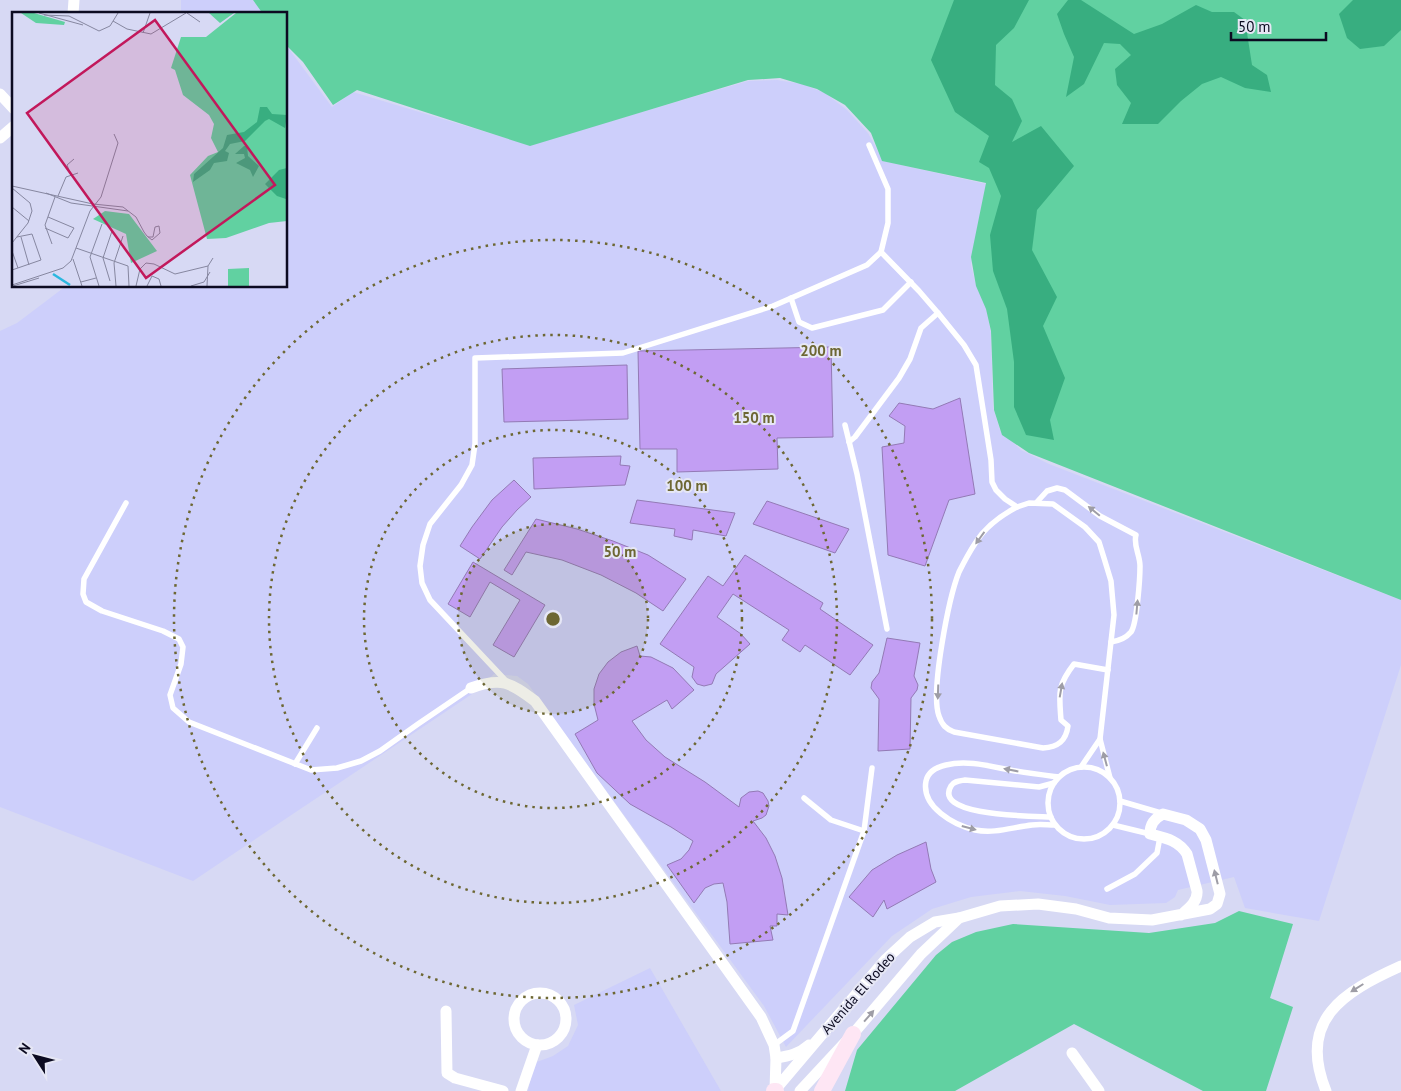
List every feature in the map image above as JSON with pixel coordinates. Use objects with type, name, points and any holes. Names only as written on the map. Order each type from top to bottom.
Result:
[{"type":"street","points":[[0,94],[12,107]]},
{"type":"street","points":[[0,138],[12,128]]},
{"type":"street","points":[[471,688],[496,681],[508,684],[535,701],[761,1017],[774,1045],[776,1058],[775,1091]]},
{"type":"street","points":[[1163,814],[1156,818],[1150,826],[1155,835],[1175,841],[1184,849],[1198,895],[1181,915]]},
{"type":"street","name":"Avenida El Rodeo","points":[[775,1091],[885,960],[910,937],[935,922],[958,918],[981,910],[1019,904],[1057,906],[1123,920],[1152,920],[1210,909],[1217,904],[1220,894],[1204,834],[1191,822],[1163,814]]},
{"type":"street","name":"Avenida El Rodeo","points":[[800,1091],[853,1034],[921,954],[958,918]]},
{"type":"street","points":[[910,937],[918,943],[921,954]]},
{"type":"street","points":[[1326,1091],[1317,1064],[1316,1049],[1319,1035],[1332,1010],[1355,989],[1401,966]]},
{"type":"street","points":[[537,992],[545,992],[561,1002],[567,1018],[566,1027],[554,1041],[537,1045],[529,1043],[517,1031],[514,1015],[522,1000],[537,992]]},
{"type":"street","points":[[446,1011],[447,1072],[455,1078],[503,1091]]},
{"type":"street","points":[[776,1058],[792,1055],[802,1050],[826,1031]]},
{"type":"street","points":[[822,1091],[853,1034]]},
{"type":"street","points":[[521,1091],[537,1045]]},
{"type":"street","points":[[1072,1053],[1099,1091]]},
{"type":"lane","points":[[508,684],[430,600],[422,583],[420,566],[430,524],[461,485],[472,465],[475,444],[475,358],[624,353],[773,306],[867,265],[881,252],[888,223],[888,189],[869,145]]},
{"type":"lane","points":[[881,252],[938,313],[964,345],[976,365],[991,460],[992,482],[996,490],[1016,507]]},
{"type":"lane","points":[[791,298],[799,322],[812,328],[883,310],[911,282]]},
{"type":"lane","points":[[849,442],[855,437],[899,378],[910,359],[921,328],[938,313]]},
{"type":"lane","points":[[845,425],[887,629]]},
{"type":"lane","points":[[1036,503],[1047,491],[1057,488],[1065,490],[1100,516],[1136,535],[1135,540],[1140,566],[1135,622],[1131,632],[1121,640],[1111,642]]},
{"type":"lane","points":[[126,503],[84,579],[83,594],[86,602],[102,611],[163,631],[179,639],[183,647],[181,664],[170,695],[173,708],[189,722],[312,770],[337,768],[361,761],[380,751],[471,688]]},
{"type":"lane","points":[[1108,670],[1074,664],[1061,684],[1059,696],[1061,720],[1068,726],[1067,735],[1061,743],[1052,748],[1043,748],[946,729],[939,718],[937,710],[939,665],[954,589],[960,572],[978,539],[999,516],[1029,503],[1053,504],[1085,527],[1098,542],[1111,581],[1114,616],[1108,670],[1100,739],[1110,778],[1117,789],[1120,801],[1119,814],[1104,834],[1097,837],[1082,839],[1067,835],[1055,824],[1051,817],[1048,800],[1054,783],[1059,777],[1066,772],[1081,767],[1092,768],[1110,778]]},
{"type":"lane","points":[[295,764],[316,728]]},
{"type":"lane","points":[[1081,767],[1100,739]]},
{"type":"lane","points":[[1055,824],[1033,825],[996,832],[977,830],[959,825],[928,801],[926,785],[927,778],[934,769],[953,764],[992,766],[1059,777]]},
{"type":"lane","points":[[774,1045],[792,1031],[864,831],[872,768]]},
{"type":"lane","points":[[1051,817],[991,813],[961,808],[953,803],[949,794],[950,787],[955,782],[964,780],[1039,787],[1054,783]]},
{"type":"lane","points":[[804,798],[831,820],[864,831]]},
{"type":"lane","points":[[1120,801],[1163,814]]},
{"type":"lane","points":[[1107,889],[1135,874],[1156,852],[1155,835],[1113,824]]},
{"type":"shaded area","points":[[181,0],[253,0],[262,12],[181,12]]},
{"type":"shaded area","points":[[288,48],[332,107],[353,92],[529,145],[748,81],[777,80],[802,84],[825,93],[847,110],[868,133],[883,161],[986,184],[971,265],[976,285],[986,307],[991,333],[993,408],[1000,430],[1021,450],[1049,464],[1401,600],[1401,665],[1319,921],[1245,908],[1234,877],[1178,890],[1175,897],[1166,903],[1110,905],[1065,896],[1020,891],[971,897],[932,909],[892,936],[786,1047],[764,1006],[528,684],[517,676],[494,674],[478,690],[193,881],[0,807],[0,331],[17,323],[63,288],[288,288]]},
{"type":"shaded area","points":[[650,968],[721,1091],[528,1091],[534,1063],[553,1056],[568,1046],[578,1025],[574,1005]]},
{"type":"green space","points":[[253,0],[1401,0],[1401,600],[1029,453],[1002,435],[994,410],[991,331],[986,309],[976,286],[971,257],[986,183],[882,161],[871,133],[845,105],[817,89],[780,78],[748,80],[530,146],[357,90],[333,105],[303,62],[288,47],[288,12],[262,12]]},
{"type":"green space","points":[[954,0],[1029,0],[1014,28],[996,45],[995,85],[1012,99],[1022,121],[1012,142],[1041,126],[1074,166],[1037,210],[1032,250],[1057,297],[1043,326],[1065,378],[1050,420],[1054,440],[1026,435],[1014,407],[1014,362],[1007,309],[993,271],[990,235],[1001,196],[989,168],[979,162],[989,136],[955,112],[931,60]]},
{"type":"green space","points":[[1068,0],[1081,0],[1134,34],[1162,24],[1196,5],[1212,12],[1234,12],[1245,20],[1252,65],[1267,75],[1271,92],[1245,88],[1221,77],[1202,84],[1181,101],[1158,124],[1122,124],[1131,103],[1117,85],[1115,69],[1131,55],[1120,44],[1104,43],[1084,84],[1066,97],[1074,57],[1057,14]]},
{"type":"green space","points":[[1353,0],[1401,0],[1401,30],[1384,46],[1360,49],[1347,38],[1339,14]]},
{"type":"green space","points":[[1239,911],[1293,924],[1270,998],[1293,1007],[1266,1091],[1203,1091],[1074,1024],[955,1091],[845,1091],[857,1050],[936,955],[952,942],[976,932],[1013,924],[1149,933],[1215,923]]},
{"type":"building","points":[[831,347],[833,437],[777,438],[778,469],[677,472],[677,449],[640,449],[638,351]]},
{"type":"building","points":[[627,365],[628,419],[504,422],[502,369]]},
{"type":"building","points":[[960,398],[975,494],[949,500],[925,566],[888,555],[882,447],[904,443],[905,426],[889,416],[899,403],[933,409]]},
{"type":"building","points":[[621,456],[620,465],[630,466],[625,485],[534,489],[533,458]]},
{"type":"building","points":[[514,480],[531,497],[502,527],[480,559],[460,546],[492,500]]},
{"type":"building","points":[[637,500],[735,513],[726,536],[693,530],[692,540],[674,536],[675,529],[630,523]]},
{"type":"building","points":[[767,501],[849,529],[835,553],[753,524]]},
{"type":"building","points":[[536,519],[577,529],[648,555],[686,579],[663,611],[636,593],[601,575],[562,560],[526,552],[512,575],[504,570]]},
{"type":"building","points":[[745,555],[823,603],[820,609],[873,645],[850,675],[805,645],[800,652],[782,640],[789,630],[733,594],[717,617],[741,634],[750,644],[716,674],[712,684],[704,686],[697,684],[692,677],[694,667],[660,644],[708,576],[723,586]]},
{"type":"building","points":[[473,562],[545,605],[514,657],[493,645],[520,600],[490,582],[470,617],[448,604]]},
{"type":"building","points":[[887,638],[920,643],[914,676],[918,685],[911,698],[910,749],[878,751],[879,699],[871,688],[872,682],[879,673]]},
{"type":"building","points":[[637,646],[640,656],[651,657],[673,668],[694,690],[672,709],[667,700],[632,721],[646,740],[665,757],[705,782],[739,807],[741,798],[749,792],[758,791],[763,793],[768,801],[769,806],[766,815],[753,821],[766,838],[775,856],[782,878],[788,915],[777,914],[777,926],[770,926],[773,940],[730,944],[727,902],[723,883],[705,888],[694,903],[667,865],[681,859],[689,850],[693,841],[630,804],[597,773],[575,734],[598,720],[594,704],[594,689],[599,674],[608,662],[621,652]]},
{"type":"building","points":[[926,842],[931,869],[936,882],[887,909],[884,900],[873,917],[849,897],[872,870],[897,855]]}]
